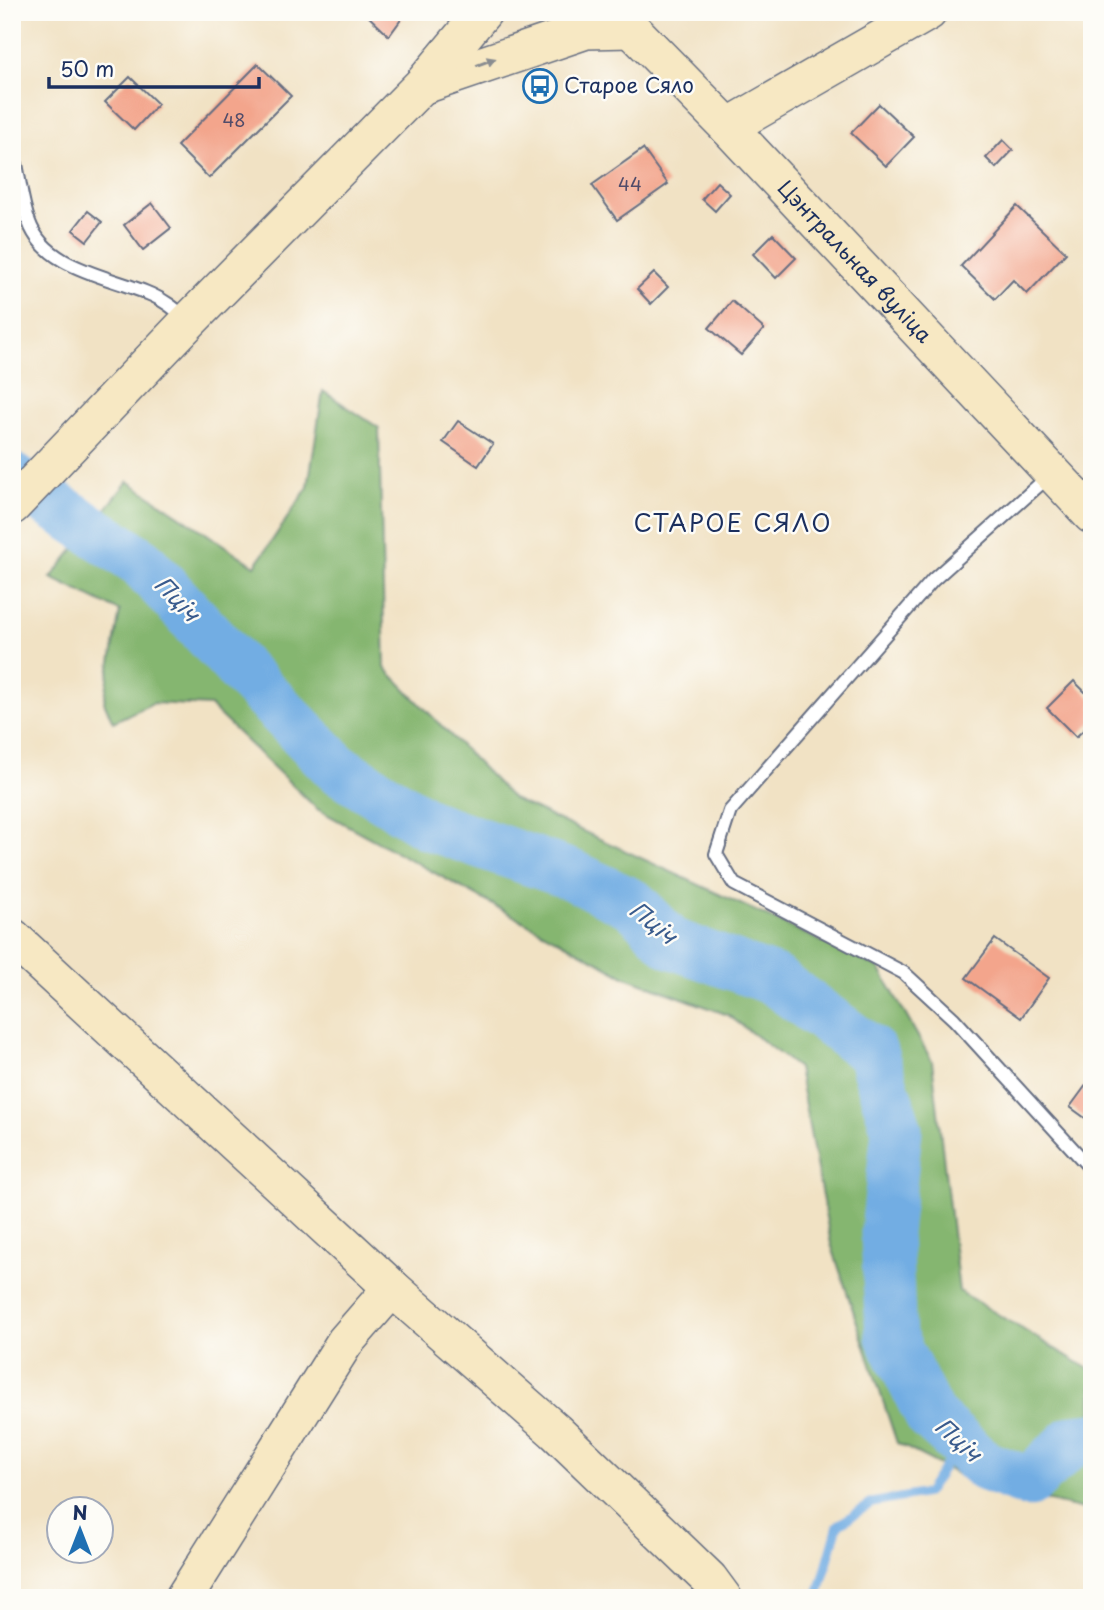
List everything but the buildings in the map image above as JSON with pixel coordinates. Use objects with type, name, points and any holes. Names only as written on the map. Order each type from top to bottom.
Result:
[{"type":"main road","points":[[12,506],[73,440],[422,85],[483,12]]},
{"type":"main road","points":[[728,127],[928,12]]},
{"type":"main road","points":[[422,85],[623,20]]},
{"type":"main road","name":"Цэнтральная вуліца","points":[[623,20],[728,127],[1092,515]]},
{"type":"main road","points":[[12,937],[392,1288],[555,1431],[709,1579],[723,1598]]},
{"type":"main road","points":[[184,1598],[345,1342],[392,1288]]},
{"type":"lane","points":[[16,164],[29,223],[41,244],[63,261],[170,304],[189,321]]},
{"type":"lane","points":[[1052,473],[933,580],[730,811],[716,854],[734,884],[904,973],[954,1018],[1092,1170]]},
{"type":"green space","points":[[323,391],[379,428],[385,668],[513,799],[879,968],[932,1061],[959,1291],[1092,1371],[1092,1511],[977,1484],[897,1443],[831,1244],[798,1068],[728,1015],[626,977],[317,809],[210,706],[153,703],[113,722],[104,702],[120,611],[51,578],[128,481],[255,566],[308,487]]},
{"type":"waterway","name":"Пціч","points":[[12,478],[141,562],[337,768],[429,825],[572,875],[634,905],[671,943],[774,980],[872,1052],[897,1130],[886,1233],[891,1337],[930,1416],[985,1466],[1029,1482],[1074,1440],[1092,1438]]},
{"type":"waterway","points":[[820,1598],[819,1592],[838,1525],[872,1503],[927,1493],[960,1442]]},
{"type":"place","name":"Старое Сяло","points":[[540,86]]},
{"type":"district","name":"СТАРОЕ СЯЛО","points":[[733,524]]}]
